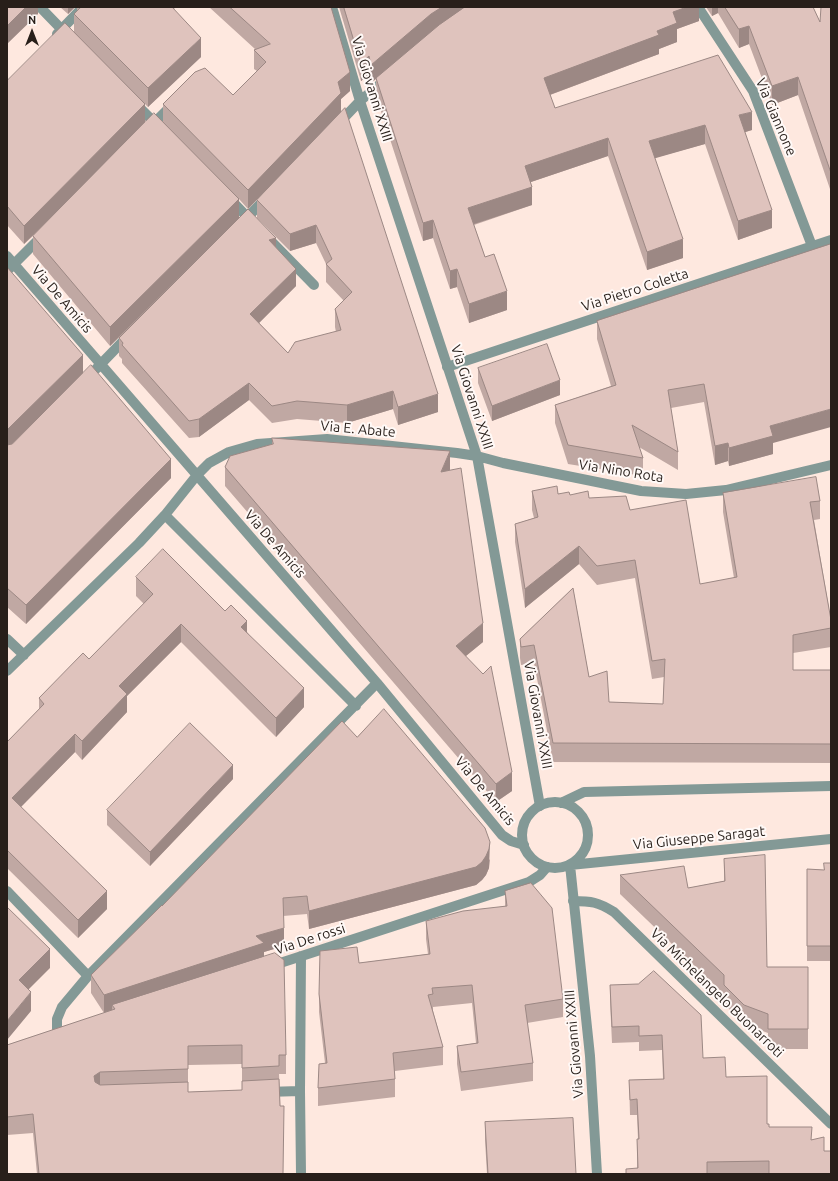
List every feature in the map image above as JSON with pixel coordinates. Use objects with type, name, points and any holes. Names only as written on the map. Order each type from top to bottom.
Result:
[{"type":"street","points":[[40,7],[78,46]]},
{"type":"street","points":[[51,40],[83,7]]},
{"type":"street","name":"Via Giovanni XXIII","points":[[332,7],[360,101],[477,456],[540,806]]},
{"type":"street","name":"Via Giannone","points":[[698,7],[753,91],[812,246]]},
{"type":"street","points":[[333,129],[360,101],[394,72]]},
{"type":"street","points":[[127,95],[166,134]]},
{"type":"street","points":[[143,134],[177,100]]},
{"type":"street","points":[[220,190],[314,285]]},
{"type":"street","points":[[237,229],[274,190]]},
{"type":"street","points":[[9,264],[48,230]]},
{"type":"street","name":"Via Pietro Coletta","points":[[447,367],[831,240]]},
{"type":"street","name":"Via De Amicis","points":[[9,264],[197,475],[377,683],[502,835],[511,841],[524,845]]},
{"type":"street","points":[[89,376],[133,332]]},
{"type":"street","name":"Via E. Abate","points":[[7,671],[139,543],[209,463],[229,452],[258,444],[327,439],[477,456]]},
{"type":"street","name":"Via Nino Rota","points":[[477,456],[503,463],[640,491],[686,494],[726,490],[831,465]]},
{"type":"street","points":[[165,515],[356,706]]},
{"type":"street","points":[[7,639],[24,655]]},
{"type":"street","points":[[57,1033],[57,1019],[62,1007],[88,976],[356,706],[377,683]]},
{"type":"street","points":[[561,803],[584,792],[831,786]]},
{"type":"street","points":[[550,803],[561,803],[571,806],[585,821],[588,831],[588,841],[584,851],[578,859],[570,865],[559,868],[547,867],[537,863],[529,855],[524,845],[522,834],[524,822],[530,813],[540,806],[550,803]]},
{"type":"street","name":"Via Giuseppe Saragat","points":[[570,865],[831,839]]},
{"type":"street","name":"Via Giovanni XXIII","points":[[570,865],[590,1056],[597,1174]]},
{"type":"street","name":"Via De rossi","points":[[264,968],[529,882],[540,875],[547,867]]},
{"type":"street","points":[[7,890],[88,976]]},
{"type":"street","name":"Via Michelangelo Buonarroti","points":[[573,901],[590,901],[602,904],[614,912],[831,1124]]},
{"type":"street","points":[[301,956],[301,1174]]},
{"type":"street","points":[[254,1092],[300,1091]]},
{"type":"building","points":[[7,7],[26,7],[7,26]]},
{"type":"building","points":[[79,7],[172,7],[201,38],[148,88],[74,14],[80,8]]},
{"type":"building","points":[[230,7],[331,7],[350,72],[338,82],[341,93],[248,190],[163,104],[195,72],[205,68],[233,95],[266,62],[254,50],[270,44]]},
{"type":"building","points":[[344,7],[442,7],[431,14],[371,65],[369,56],[361,63]]},
{"type":"building","points":[[465,7],[687,7],[673,12],[677,23],[657,31],[659,35],[544,78],[555,108],[718,55],[752,112],[739,115],[772,210],[738,221],[705,125],[649,141],[683,239],[647,252],[608,138],[525,166],[532,187],[468,208],[485,257],[494,254],[507,291],[469,304],[457,269],[450,271],[433,220],[423,223],[376,78],[439,25]]},
{"type":"building","points":[[725,7],[813,7],[820,22],[821,7],[831,7],[831,173],[798,77],[772,86],[749,26],[739,29]]},
{"type":"building","points":[[65,23],[145,104],[24,226],[7,206],[7,81]]},
{"type":"building","points":[[345,108],[438,394],[398,407],[393,391],[347,405],[297,401],[272,406],[249,383],[199,419],[189,421],[122,345],[123,343],[119,338],[248,209],[276,238],[269,240],[296,269],[250,314],[288,353],[295,342],[341,330],[335,309],[352,292],[326,264],[332,259],[316,225],[290,234],[257,200]]},
{"type":"building","points":[[154,113],[239,199],[110,327],[33,236]]},
{"type":"building","points":[[831,244],[831,409],[770,426],[773,436],[729,448],[728,443],[715,446],[704,384],[668,390],[678,452],[632,425],[643,458],[568,445],[555,405],[616,385],[597,321]]},
{"type":"building","points":[[7,267],[83,355],[7,430]]},
{"type":"building","points":[[547,344],[560,380],[492,406],[478,368]]},
{"type":"building","points":[[91,365],[171,459],[26,605],[7,588],[7,445],[12,444]]},
{"type":"building","points":[[272,438],[450,451],[441,472],[461,468],[483,623],[456,646],[483,674],[491,666],[512,772],[496,784],[225,467],[230,456],[273,444]]},
{"type":"building","points":[[816,477],[820,501],[810,502],[831,620],[831,628],[793,635],[793,670],[831,670],[831,744],[553,743],[534,645],[521,647],[520,639],[573,588],[589,677],[607,671],[609,702],[663,704],[665,659],[652,661],[635,560],[597,566],[579,546],[525,589],[515,524],[538,517],[532,491],[557,486],[558,494],[569,492],[570,495],[588,491],[589,498],[626,496],[630,510],[686,500],[700,584],[737,577],[723,493]]},
{"type":"building","points":[[163,549],[225,611],[231,605],[247,621],[241,627],[304,688],[276,718],[181,624],[119,686],[127,694],[82,741],[75,734],[12,798],[107,891],[78,920],[7,850],[7,742],[44,704],[39,698],[83,653],[89,659],[153,594],[136,577]]},
{"type":"building","points":[[384,709],[485,828],[490,842],[489,849],[482,862],[476,867],[309,911],[307,896],[283,898],[284,928],[256,936],[264,943],[104,995],[91,975],[162,906],[342,721],[357,737]]},
{"type":"building","points":[[190,723],[233,765],[150,852],[107,810]]},
{"type":"building","points":[[765,855],[767,967],[808,967],[808,1029],[768,1029],[768,1014],[744,1005],[724,985],[724,975],[620,875],[684,866],[688,888],[725,881],[724,859]]},
{"type":"building","points":[[824,863],[831,863],[831,946],[807,946],[807,869],[824,870]]},
{"type":"building","points":[[531,883],[552,908],[563,999],[525,1005],[533,1063],[461,1072],[457,1046],[478,1043],[472,985],[432,988],[433,994],[428,995],[443,1047],[393,1053],[395,1079],[318,1088],[319,1064],[327,1063],[319,994],[320,951],[357,947],[359,963],[430,954],[426,921],[463,911],[507,906],[505,891]]},
{"type":"building","points":[[7,907],[50,949],[19,980],[31,992],[7,1021]]},
{"type":"building","points":[[275,953],[284,960],[286,1055],[279,1055],[279,1066],[242,1068],[242,1045],[188,1046],[188,1069],[100,1072],[94,1076],[95,1082],[100,1085],[188,1082],[188,1092],[242,1090],[242,1081],[279,1079],[280,1106],[284,1106],[283,1174],[39,1174],[33,1114],[7,1117],[7,1045],[115,1009],[112,1005]]},
{"type":"building","points":[[654,971],[701,1015],[703,1058],[725,1057],[726,1077],[767,1076],[767,1124],[769,1124],[769,1127],[812,1127],[811,1140],[824,1137],[824,1151],[831,1151],[831,1174],[769,1174],[769,1161],[707,1162],[707,1174],[626,1174],[626,1169],[638,1168],[637,1139],[639,1139],[637,1099],[630,1100],[629,1080],[664,1079],[662,1035],[639,1036],[639,1026],[612,1027],[610,985],[638,984]]},
{"type":"building","points":[[573,1118],[576,1174],[488,1174],[485,1122]]}]
